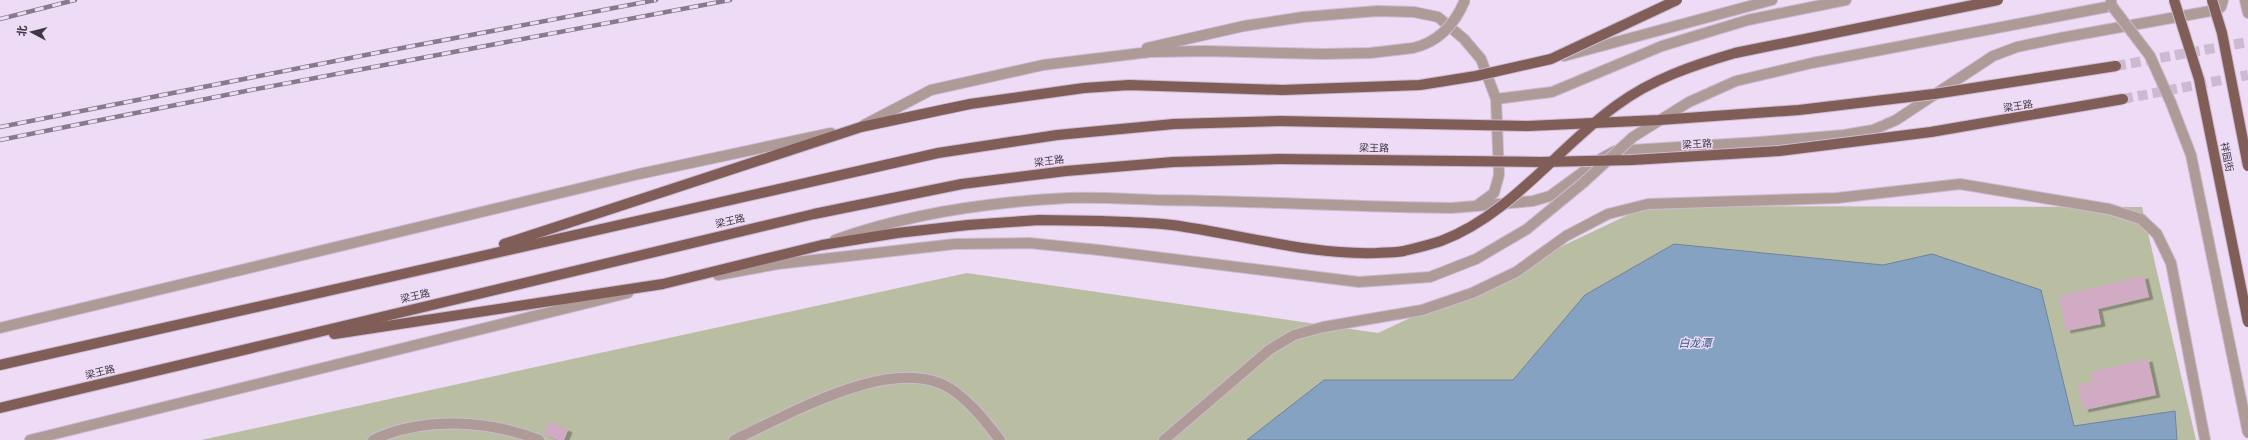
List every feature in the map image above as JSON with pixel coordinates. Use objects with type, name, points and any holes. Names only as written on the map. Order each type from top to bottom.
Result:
[{"type":"main road","points":[[446,264],[861,127],[970,104],[1084,88],[1166,85],[1282,90],[1420,85],[1476,76],[1551,59],[1677,0]]},
{"type":"main road","points":[[265,344],[663,284],[822,245],[968,225],[1039,220],[1171,224],[1298,247],[1352,254],[1402,252],[1442,241],[1477,222],[1512,197],[1573,141],[1618,104],[1660,80],[1692,66],[1735,54],[1998,0]]},
{"type":"main road","name":"祥园街","points":[[2174,0],[2199,79],[2248,322]]},
{"type":"main road","name":"祥园街","points":[[2212,0],[2222,33],[2248,166]]},
{"type":"main road","points":[[0,365],[938,153],[1057,135],[1143,127],[1280,121],[1528,126],[1659,120],[1799,110],[1934,94],[2116,66]]},
{"type":"main road","name":"梁王路","points":[[0,408],[814,214],[962,184],[1066,171],[1173,162],[1279,159],[1540,162],[1632,160],[1779,151],[1931,132],[2123,99]]},
{"type":"street","points":[[0,328],[639,174],[861,127],[931,90],[1043,65],[1121,55],[1206,51],[1370,53],[1424,46],[1439,36],[1451,25],[1464,0]]},
{"type":"street","points":[[1551,59],[1772,0]]},
{"type":"street","points":[[1496,99],[1552,92],[1662,46],[1748,20],[1846,0]]},
{"type":"street","points":[[822,245],[873,226],[928,213],[985,205],[1068,198],[1267,201],[1451,208],[1533,201],[1550,196],[1602,158],[1615,151],[1760,142],[1844,135],[1873,130],[1896,120],[1993,56],[2017,47],[2216,10],[2221,7],[2223,0]]},
{"type":"street","points":[[2246,0],[2248,13]]},
{"type":"street","points":[[30,440],[663,284],[778,264],[955,244],[1029,244],[1100,250],[1359,282],[1430,277],[1476,259],[1527,229],[1583,183],[1633,137],[1689,102],[1736,81],[1812,63],[2111,3],[2150,56],[2171,103],[2191,155],[2248,433]]},
{"type":"street","points":[[1121,55],[1232,28],[1273,22],[1377,11],[1414,12],[1438,18],[1464,39],[1481,59],[1496,99],[1499,175],[1494,193],[1476,206]]},
{"type":"street","points":[[1164,440],[1269,350],[1294,335],[1323,327],[1422,310],[1472,293],[1516,272],[1566,236],[1608,214],[1648,204],[1837,198],[1960,184],[2109,209],[2141,219],[2157,234],[2171,263],[2205,440]]},
{"type":"street","points":[[734,440],[835,393],[874,382],[907,377],[932,381],[953,390],[977,411],[1000,440]]},
{"type":"street","points":[[373,440],[388,433],[440,424],[479,425],[524,434],[539,440]]},
{"type":"green space","points":[[1647,206],[2142,207],[2196,440],[201,440],[967,273],[1378,333]]},
{"type":"water","name":"白龙潭","points":[[1674,244],[1883,265],[1932,254],[2041,290],[2074,426],[2175,411],[2177,440],[1247,440],[1324,380],[1513,380],[1585,295]]},
{"type":"building","points":[[2144,276],[2149,297],[2098,309],[2101,324],[2066,331],[2059,296]]},
{"type":"building","points":[[2148,359],[2156,395],[2084,410],[2078,385],[2093,381],[2091,372]]},
{"type":"building","points":[[549,422],[568,430],[564,440],[558,440],[544,434]]},
{"type":"tunnel","points":[[2116,66],[2248,42]]},
{"type":"tunnel","points":[[2123,99],[2248,75]]},
{"type":"railway","points":[[0,19],[75,0]]},
{"type":"railway","points":[[0,127],[381,52],[656,0]]},
{"type":"railway","points":[[0,140],[251,90],[730,0]]}]
